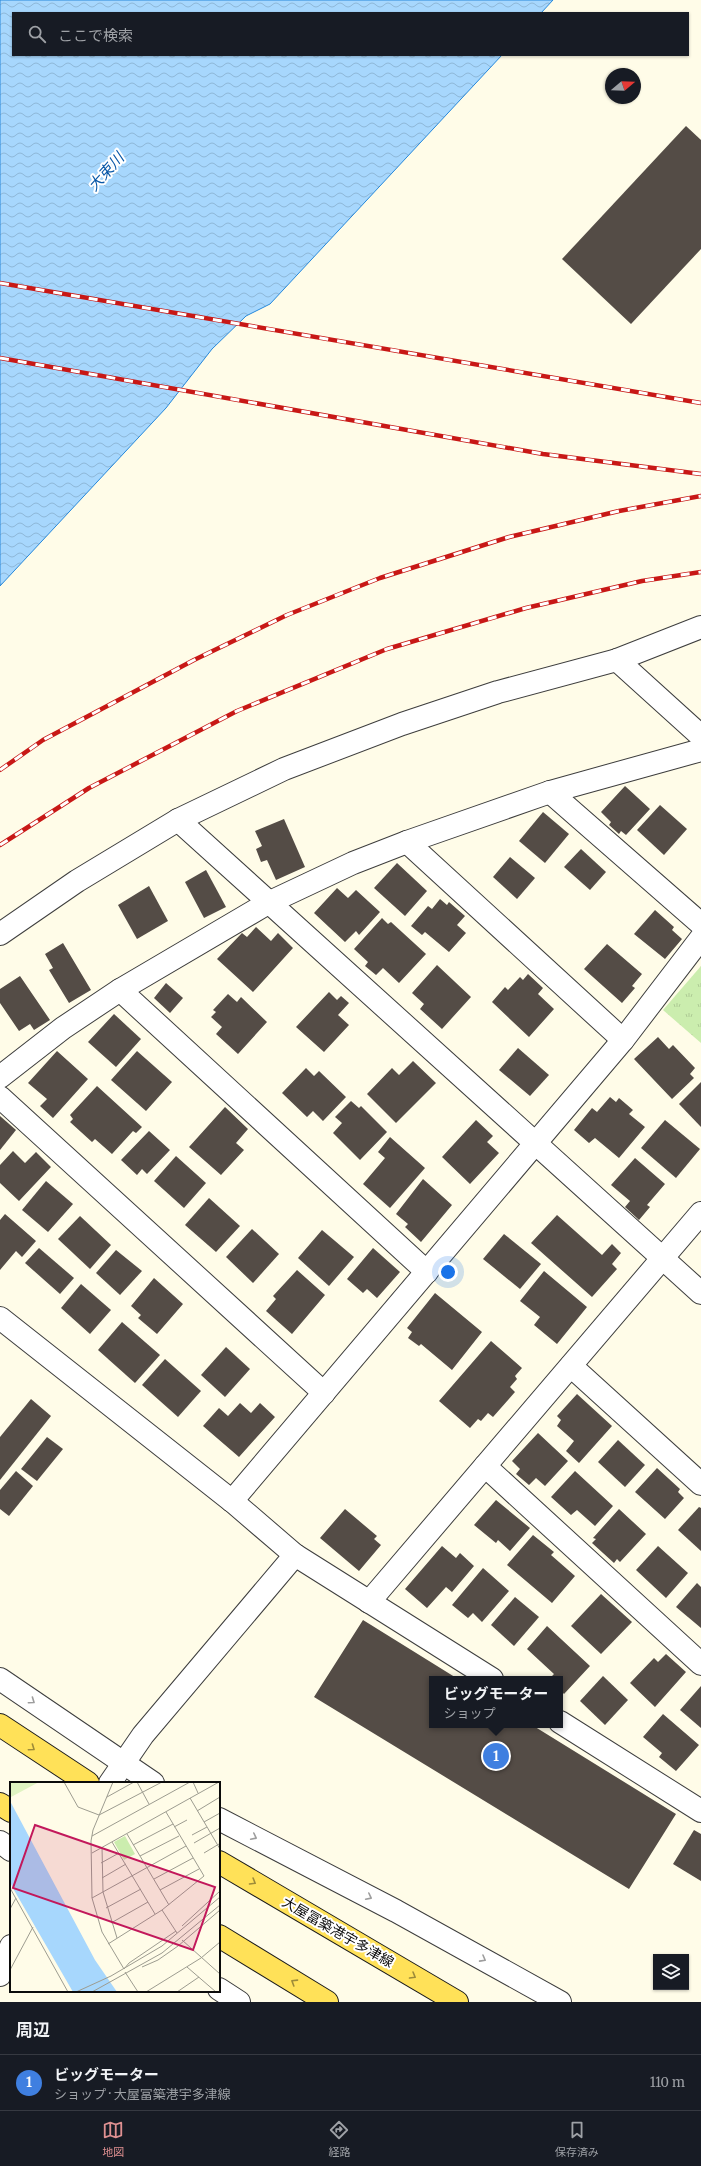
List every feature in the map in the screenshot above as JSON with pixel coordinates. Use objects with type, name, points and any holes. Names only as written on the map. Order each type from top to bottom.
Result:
[{"type":"main road","points":[[0,1725],[86,1782]]},
{"type":"main road","points":[[0,1804],[10,1810]]},
{"type":"main road","name":"大屋冨築港宇多津線","points":[[220,1863],[457,2002]]},
{"type":"main road","points":[[220,1937],[327,2002]]},
{"type":"street","points":[[0,934],[77,881],[178,820],[284,770],[402,724],[498,692],[617,660],[701,627]]},
{"type":"street","points":[[617,660],[701,736]]},
{"type":"street","points":[[0,1077],[64,1028],[120,990],[268,903],[353,863],[407,842],[550,792],[701,750]]},
{"type":"street","points":[[550,792],[701,924]]},
{"type":"street","points":[[178,820],[701,1293]]},
{"type":"street","points":[[407,842],[623,1040]]},
{"type":"street","points":[[232,1501],[623,1040],[701,938]]},
{"type":"street","points":[[120,990],[427,1272]]},
{"type":"street","points":[[0,1097],[324,1392]]},
{"type":"street","points":[[369,1602],[664,1259],[701,1213]]},
{"type":"street","points":[[0,1318],[232,1501],[295,1555],[487,1676]]},
{"type":"street","points":[[571,1366],[701,1484]]},
{"type":"street","points":[[485,1466],[701,1664]]},
{"type":"street","points":[[111,1782],[143,1735],[295,1555]]},
{"type":"street","points":[[0,1678],[152,1782]]},
{"type":"street","points":[[563,1724],[701,1811]]},
{"type":"street","points":[[220,1820],[396,1911],[560,2002]]},
{"type":"street","points":[[0,1842],[10,1849]]},
{"type":"street","points":[[0,1974],[10,1949]]},
{"type":"street","points":[[220,1990],[239,2002]]},
{"type":"green space","points":[[701,966],[701,1043],[663,1010]]},
{"type":"water","name":"大束川","points":[[0,0],[553,0],[542,12],[12,12],[12,56],[501,56],[270,304],[246,316],[212,349],[166,408],[0,586]]},
{"type":"building","points":[[686,126],[701,140],[701,249],[631,324],[562,259]]},
{"type":"building","points":[[625,786],[650,809],[626,835],[621,831],[619,834],[609,825],[611,822],[601,812]]},
{"type":"building","points":[[660,805],[687,829],[664,855],[637,830]]},
{"type":"building","points":[[543,812],[569,834],[545,863],[519,841]]},
{"type":"building","points":[[284,819],[305,867],[276,880],[267,860],[261,862],[256,849],[262,846],[255,831]]},
{"type":"building","points":[[581,849],[606,872],[590,890],[564,867]]},
{"type":"building","points":[[510,857],[535,878],[517,899],[493,877]]},
{"type":"building","points":[[397,863],[427,891],[405,916],[374,888]]},
{"type":"building","points":[[206,870],[226,907],[204,918],[185,882]]},
{"type":"building","points":[[149,886],[168,921],[137,939],[118,905]]},
{"type":"building","points":[[337,888],[348,898],[356,890],[380,912],[359,935],[356,931],[345,942],[314,913]]},
{"type":"building","points":[[440,899],[447,905],[449,902],[465,916],[457,925],[466,933],[449,952],[425,932],[422,935],[411,926],[428,906],[432,909]]},
{"type":"building","points":[[655,910],[674,927],[672,930],[682,939],[665,959],[634,934]]},
{"type":"building","points":[[382,918],[388,924],[391,922],[426,954],[399,983],[383,968],[376,975],[365,966],[368,962],[354,949]]},
{"type":"building","points":[[256,927],[271,941],[278,933],[293,948],[253,992],[217,959],[242,933],[247,937]]},
{"type":"building","points":[[63,943],[91,990],[69,1003],[49,970],[53,968],[45,954]]},
{"type":"building","points":[[607,944],[642,974],[632,986],[635,988],[622,1003],[584,969]]},
{"type":"building","points":[[437,965],[471,997],[442,1029],[420,1009],[424,1004],[412,993]]},
{"type":"building","points":[[528,974],[543,988],[538,994],[554,1009],[529,1037],[492,1002],[505,987],[508,990],[520,977],[523,980]]},
{"type":"building","points":[[20,976],[50,1020],[34,1030],[30,1024],[19,1031],[0,1003],[0,989]]},
{"type":"building","points":[[166,983],[183,998],[170,1013],[154,998]]},
{"type":"building","points":[[329,992],[337,1000],[341,996],[349,1003],[338,1015],[349,1025],[324,1052],[296,1027]]},
{"type":"building","points":[[228,994],[237,1002],[241,997],[267,1022],[238,1054],[216,1034],[222,1027],[211,1017],[216,1012],[213,1010]]},
{"type":"building","points":[[114,1014],[141,1039],[116,1067],[88,1042]]},
{"type":"building","points":[[658,1037],[669,1049],[673,1045],[695,1068],[690,1074],[694,1078],[672,1099],[634,1059]]},
{"type":"building","points":[[518,1048],[549,1075],[530,1096],[499,1070]]},
{"type":"building","points":[[57,1051],[88,1079],[53,1118],[40,1106],[47,1099],[28,1083]]},
{"type":"building","points":[[137,1051],[172,1082],[146,1111],[111,1080]]},
{"type":"building","points":[[413,1061],[436,1083],[396,1123],[367,1094],[392,1068],[399,1075]]},
{"type":"building","points":[[306,1068],[314,1076],[319,1071],[346,1097],[323,1121],[313,1111],[307,1117],[282,1093]]},
{"type":"building","points":[[701,1082],[701,1127],[679,1104]]},
{"type":"building","points":[[97,1086],[142,1127],[136,1133],[133,1131],[112,1154],[95,1139],[92,1142],[70,1122],[73,1119],[70,1115]]},
{"type":"building","points":[[610,1097],[616,1102],[619,1098],[633,1110],[629,1114],[645,1127],[619,1158],[595,1138],[589,1143],[574,1130],[592,1108],[597,1112]]},
{"type":"building","points":[[351,1101],[359,1108],[361,1106],[387,1132],[360,1160],[333,1133],[342,1123],[335,1117]]},
{"type":"building","points":[[225,1107],[248,1129],[236,1143],[244,1150],[221,1175],[189,1147]]},
{"type":"building","points":[[0,1116],[16,1130],[0,1150]]},
{"type":"building","points":[[476,1120],[493,1136],[487,1142],[499,1153],[470,1184],[442,1157]]},
{"type":"building","points":[[665,1120],[700,1149],[676,1178],[641,1148]]},
{"type":"building","points":[[149,1131],[170,1150],[147,1174],[142,1169],[137,1175],[121,1160]]},
{"type":"building","points":[[390,1137],[425,1168],[390,1208],[363,1184],[385,1158],[378,1152]]},
{"type":"building","points":[[13,1151],[25,1163],[36,1152],[51,1167],[19,1201],[0,1183],[0,1165]]},
{"type":"building","points":[[176,1156],[206,1183],[184,1208],[154,1181]]},
{"type":"building","points":[[635,1158],[665,1184],[647,1205],[650,1207],[639,1220],[625,1207],[630,1201],[611,1185]]},
{"type":"building","points":[[423,1179],[452,1205],[421,1242],[405,1227],[408,1224],[396,1214]]},
{"type":"building","points":[[46,1181],[73,1204],[48,1232],[22,1210]]},
{"type":"building","points":[[209,1198],[240,1226],[216,1252],[185,1225]]},
{"type":"building","points":[[5,1214],[36,1241],[22,1257],[16,1251],[0,1270],[0,1220]]},
{"type":"building","points":[[557,1215],[602,1255],[612,1244],[621,1253],[612,1264],[617,1269],[592,1297],[531,1243]]},
{"type":"building","points":[[80,1216],[111,1245],[90,1269],[58,1239]]},
{"type":"building","points":[[252,1229],[279,1254],[253,1283],[226,1257]]},
{"type":"building","points":[[322,1230],[354,1257],[329,1286],[298,1258]]},
{"type":"building","points":[[504,1234],[541,1264],[520,1289],[483,1259]]},
{"type":"building","points":[[39,1248],[74,1278],[60,1294],[25,1263]]},
{"type":"building","points":[[373,1248],[400,1272],[377,1298],[367,1289],[363,1293],[347,1279]]},
{"type":"building","points":[[116,1250],[142,1271],[120,1295],[96,1273]]},
{"type":"building","points":[[297,1270],[325,1295],[292,1334],[266,1311],[276,1299],[273,1296]]},
{"type":"building","points":[[544,1271],[587,1307],[557,1344],[534,1325],[540,1317],[520,1301]]},
{"type":"building","points":[[154,1278],[183,1304],[157,1334],[138,1318],[141,1315],[131,1306]]},
{"type":"building","points":[[81,1284],[111,1310],[90,1334],[61,1308]]},
{"type":"building","points":[[435,1293],[482,1332],[452,1370],[421,1344],[419,1346],[408,1338],[412,1332],[407,1328]]},
{"type":"building","points":[[122,1322],[160,1355],[135,1383],[98,1350]]},
{"type":"building","points":[[491,1341],[522,1368],[515,1376],[517,1379],[510,1387],[515,1392],[493,1417],[488,1413],[481,1421],[478,1419],[470,1428],[439,1401]]},
{"type":"building","points":[[226,1347],[250,1369],[225,1397],[201,1375]]},
{"type":"building","points":[[165,1359],[201,1391],[178,1417],[142,1385]]},
{"type":"building","points":[[577,1394],[612,1426],[579,1463],[566,1451],[574,1441],[557,1426],[561,1420],[557,1416]]},
{"type":"building","points":[[31,1399],[51,1416],[0,1480],[0,1437]]},
{"type":"building","points":[[240,1403],[251,1413],[260,1403],[275,1417],[239,1457],[203,1426],[219,1408],[228,1416]]},
{"type":"building","points":[[538,1433],[568,1461],[545,1486],[536,1478],[529,1485],[516,1474],[520,1469],[512,1461]]},
{"type":"building","points":[[47,1437],[63,1449],[37,1481],[21,1469]]},
{"type":"building","points":[[618,1440],[645,1465],[625,1487],[598,1462]]},
{"type":"building","points":[[657,1468],[680,1489],[678,1492],[684,1498],[665,1519],[635,1492]]},
{"type":"building","points":[[16,1471],[33,1486],[9,1516],[0,1509],[0,1490]]},
{"type":"building","points":[[575,1471],[613,1506],[595,1526],[577,1510],[571,1515],[551,1497]]},
{"type":"building","points":[[496,1500],[530,1528],[510,1551],[498,1540],[496,1543],[474,1525]]},
{"type":"building","points":[[699,1507],[701,1508],[701,1551],[678,1530]]},
{"type":"building","points":[[345,1509],[377,1536],[374,1539],[381,1545],[359,1571],[320,1538]]},
{"type":"building","points":[[619,1509],[646,1534],[620,1562],[617,1559],[614,1563],[592,1543],[596,1539],[593,1538]]},
{"type":"building","points":[[533,1535],[554,1552],[551,1555],[575,1576],[552,1603],[507,1565]]},
{"type":"building","points":[[442,1546],[456,1558],[460,1553],[474,1566],[452,1592],[446,1587],[427,1608],[405,1589]]},
{"type":"building","points":[[658,1546],[688,1573],[666,1598],[636,1570]]},
{"type":"building","points":[[483,1568],[509,1591],[482,1622],[473,1613],[468,1618],[452,1605]]},
{"type":"building","points":[[697,1583],[701,1587],[701,1628],[676,1607]]},
{"type":"building","points":[[601,1594],[632,1622],[601,1654],[571,1626]]},
{"type":"building","points":[[515,1597],[539,1617],[514,1646],[491,1625]]},
{"type":"building","points":[[363,1620],[453,1676],[429,1676],[429,1728],[537,1728],[676,1814],[629,1889],[314,1697]]},
{"type":"building","points":[[547,1626],[590,1666],[564,1694],[563,1676],[552,1676],[554,1674],[527,1649]]},
{"type":"building","points":[[666,1654],[686,1672],[655,1707],[630,1683],[654,1658],[658,1662]]},
{"type":"building","points":[[603,1676],[628,1700],[605,1725],[580,1701]]},
{"type":"building","points":[[701,1686],[701,1728],[680,1710]]},
{"type":"building","points":[[663,1714],[699,1745],[676,1771],[659,1757],[662,1753],[643,1737]]},
{"type":"building","points":[[694,1830],[701,1834],[701,1881],[673,1864]]},
{"type":"railway","points":[[0,283],[701,403]]},
{"type":"railway","points":[[0,358],[543,454],[701,474]]},
{"type":"railway","points":[[0,770],[43,740],[194,660],[287,615],[380,578],[509,537],[619,511],[701,496]]},
{"type":"railway","points":[[0,845],[89,788],[237,711],[387,649],[526,608],[642,581],[701,572]]},
{"type":"place","name":"ビッグモーター","points":[[496,1756]]}]
